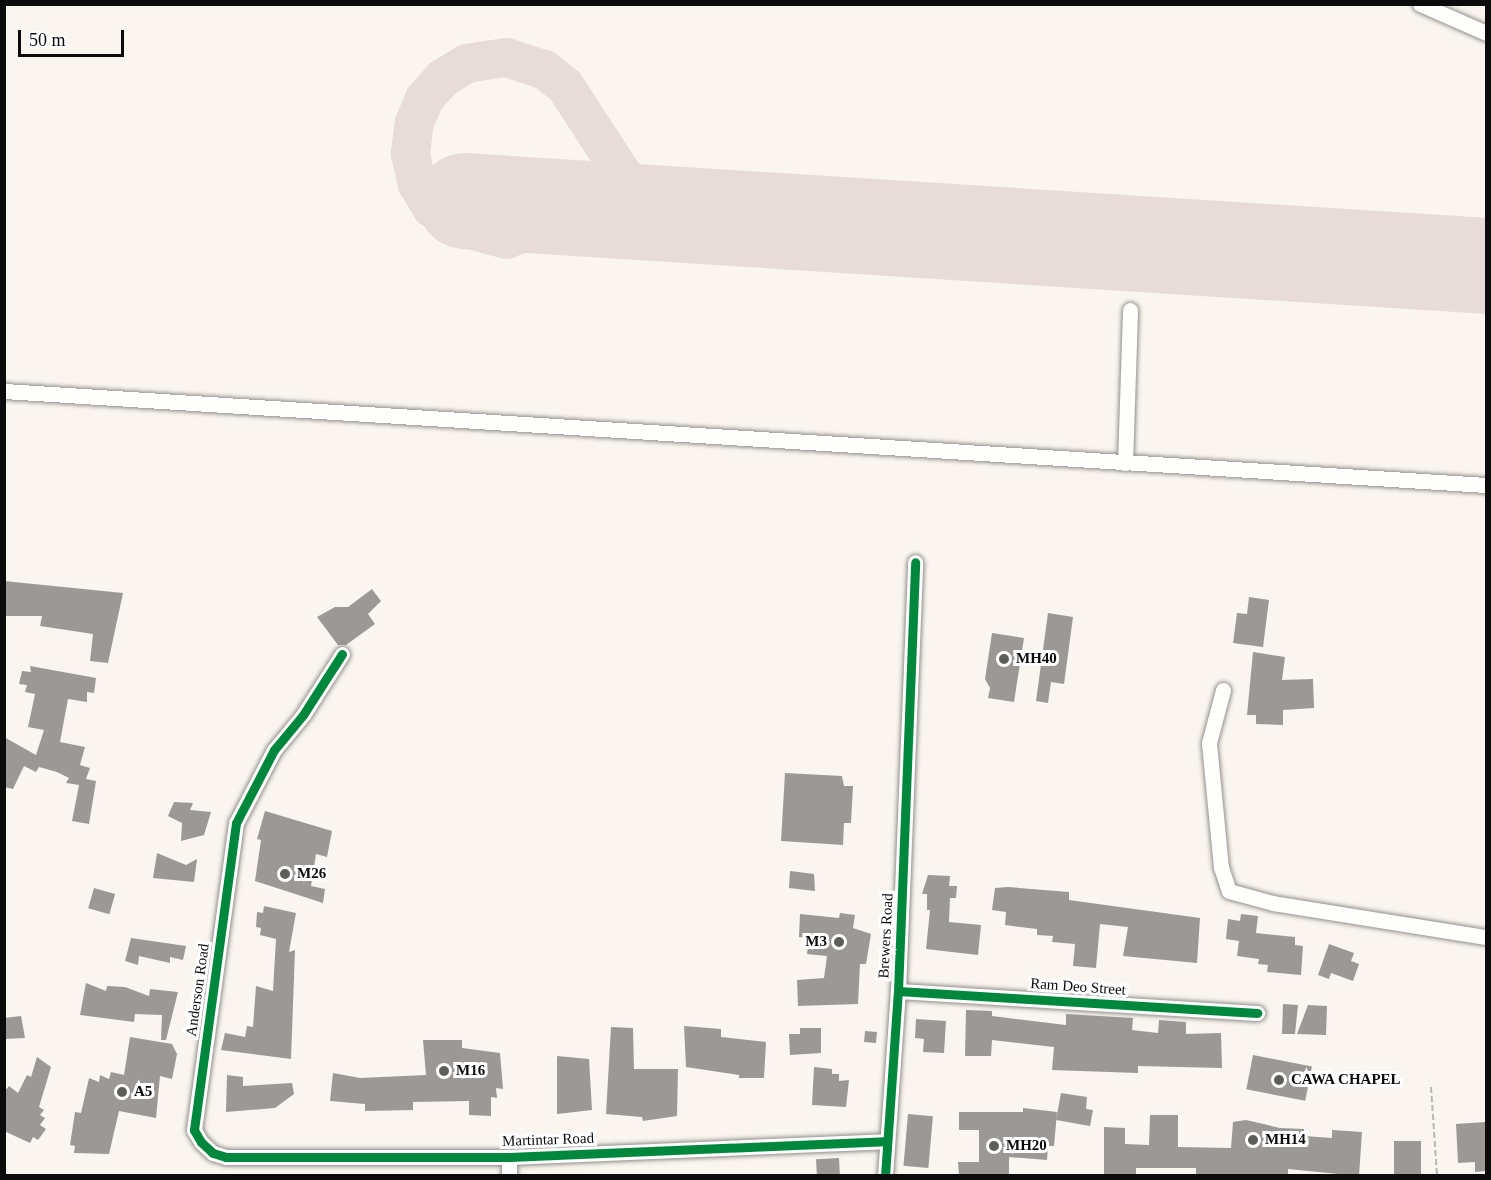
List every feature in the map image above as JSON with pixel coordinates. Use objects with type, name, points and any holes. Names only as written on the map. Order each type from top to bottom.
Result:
[{"type":"street","points":[[1419,4],[1486,33]]},
{"type":"street","points":[[1125,463],[1130,310]]},
{"type":"street","points":[[4,391],[1486,485]]},
{"type":"street","name":"Brewers Road","points":[[885,1176],[885,1141],[898,990],[912,698],[915,562]]},
{"type":"street","name":"Anderson Road","points":[[213,1153],[194,1130],[237,824],[274,750],[303,715],[342,654]]},
{"type":"street","points":[[1223,690],[1209,743],[1221,867],[1229,891],[1273,903],[1486,937]]},
{"type":"street","name":"Ram Deo Street","points":[[898,990],[1257,1013]]},
{"type":"street","name":"Martintar Road","points":[[213,1153],[226,1157],[509,1157],[885,1141]]},
{"type":"street","points":[[509,1157],[509,1176]]},
{"type":"path","points":[[1431,1087],[1437,1176]]},
{"type":"building","points":[[4,581],[123,593],[108,663],[90,661],[93,634],[40,626],[42,616],[4,616]]},
{"type":"building","points":[[372,589],[381,601],[368,614],[375,624],[346,645],[338,645],[317,617],[335,607],[348,607]]},
{"type":"building","points":[[1249,597],[1269,600],[1263,647],[1233,643],[1237,613],[1247,614]]},
{"type":"building","points":[[1048,613],[1073,617],[1064,684],[1051,682],[1048,703],[1036,701]]},
{"type":"building","name":"MH40","points":[[992,633],[1024,638],[1014,702],[988,698],[990,688],[985,679]]},
{"type":"building","points":[[1253,652],[1285,657],[1282,680],[1313,679],[1314,708],[1283,710],[1283,725],[1256,724],[1256,715],[1247,715]]},
{"type":"building","points":[[30,666],[96,678],[94,693],[87,692],[87,702],[68,699],[60,742],[85,747],[80,765],[90,768],[86,779],[96,781],[89,824],[72,821],[79,785],[66,783],[69,778],[57,772],[39,767],[36,772],[24,766],[13,789],[4,787],[4,737],[36,755],[44,730],[28,727],[35,694],[25,692],[27,685],[19,684],[22,671],[31,672]]},
{"type":"building","points":[[785,773],[842,776],[844,786],[853,786],[851,823],[844,823],[843,845],[781,841]]},
{"type":"building","points":[[174,802],[193,803],[190,810],[211,812],[204,835],[181,841],[182,823],[168,816]]},
{"type":"building","points":[[265,811],[332,831],[327,857],[316,854],[311,886],[325,889],[323,903],[255,881],[261,840],[257,839]]},
{"type":"building","points":[[157,853],[186,865],[197,859],[194,882],[153,878]]},
{"type":"building","points":[[790,871],[814,874],[815,891],[789,888]]},
{"type":"building","points":[[928,875],[950,876],[949,886],[957,886],[956,898],[950,898],[949,922],[981,925],[978,955],[926,949],[930,910],[927,910],[927,894],[922,894]]},
{"type":"building","points":[[94,888],[115,894],[109,914],[88,908]]},
{"type":"building","points":[[995,888],[1069,892],[1069,900],[1200,918],[1197,963],[1123,956],[1128,927],[1100,924],[1096,968],[1073,966],[1075,944],[1052,942],[1053,936],[1037,935],[1037,929],[1005,925],[1006,912],[992,910]]},
{"type":"building","points":[[264,906],[296,913],[289,952],[295,950],[291,1059],[221,1050],[225,1033],[245,1037],[247,1026],[253,1027],[256,986],[273,991],[276,939],[260,935],[261,928],[256,927],[257,912],[263,913]]},
{"type":"building","points":[[840,913],[855,915],[853,928],[871,934],[866,964],[860,964],[858,1004],[798,1006],[797,980],[824,978],[827,956],[807,954],[809,938],[799,937],[800,914],[839,918]]},
{"type":"building","points":[[1241,914],[1258,916],[1256,933],[1295,937],[1295,945],[1303,946],[1301,975],[1267,972],[1268,965],[1258,964],[1259,959],[1237,956],[1239,941],[1226,939],[1228,919],[1240,921]]},
{"type":"building","points":[[131,938],[186,946],[183,960],[170,957],[170,963],[139,956],[138,965],[125,961]]},
{"type":"building","points":[[1329,944],[1354,953],[1351,961],[1359,964],[1353,981],[1331,973],[1329,979],[1318,975]]},
{"type":"building","points":[[86,983],[106,991],[107,986],[125,987],[149,996],[150,989],[178,992],[166,1040],[161,1040],[162,1015],[135,1014],[134,1022],[80,1015]]},
{"type":"building","points":[[1283,1004],[1298,1005],[1295,1034],[1282,1034]]},
{"type":"building","points":[[1308,1005],[1327,1006],[1326,1035],[1297,1034]]},
{"type":"building","points":[[966,1010],[992,1011],[992,1016],[1066,1025],[1066,1014],[1133,1018],[1132,1030],[1158,1033],[1159,1020],[1186,1022],[1186,1034],[1221,1033],[1222,1068],[1138,1066],[1138,1073],[1052,1070],[1054,1047],[992,1040],[991,1056],[965,1056]]},
{"type":"building","points":[[21,1016],[25,1038],[4,1039],[4,1018]]},
{"type":"building","points":[[916,1019],[946,1021],[944,1053],[923,1052],[924,1039],[915,1038]]},
{"type":"building","points":[[684,1026],[721,1029],[721,1037],[766,1042],[764,1078],[739,1078],[739,1075],[686,1067]]},
{"type":"building","points":[[611,1027],[633,1028],[634,1069],[678,1069],[677,1116],[643,1121],[642,1117],[606,1114]]},
{"type":"building","points":[[800,1028],[821,1028],[821,1053],[790,1055],[789,1034],[800,1034]]},
{"type":"building","points":[[865,1031],[877,1032],[876,1043],[864,1042]]},
{"type":"building","points":[[130,1037],[172,1044],[177,1054],[172,1079],[160,1076],[156,1118],[119,1111],[109,1154],[74,1153],[75,1146],[70,1145],[75,1112],[81,1113],[89,1078],[99,1082],[100,1075],[109,1079],[111,1072],[124,1075]]},
{"type":"building","points":[[423,1040],[462,1040],[462,1048],[500,1053],[503,1089],[496,1088],[497,1098],[491,1097],[491,1116],[469,1115],[469,1101],[413,1102],[413,1110],[365,1111],[365,1104],[330,1101],[333,1073],[360,1078],[426,1075]]},
{"type":"building","name":"CAWA CHAPEL","points":[[1253,1055],[1312,1066],[1305,1101],[1246,1089]]},
{"type":"building","points":[[557,1056],[589,1059],[592,1110],[557,1114]]},
{"type":"building","points":[[37,1057],[51,1067],[39,1107],[44,1110],[40,1115],[45,1118],[40,1125],[46,1129],[38,1140],[33,1137],[30,1143],[4,1131],[4,1092],[9,1086],[18,1093],[27,1075],[31,1077]]},
{"type":"building","points":[[814,1067],[832,1069],[832,1074],[839,1074],[839,1081],[849,1080],[846,1107],[812,1105]]},
{"type":"building","points":[[227,1075],[243,1077],[243,1086],[292,1083],[294,1094],[275,1108],[226,1112]]},
{"type":"building","points":[[1061,1093],[1087,1097],[1086,1109],[1093,1110],[1090,1126],[1056,1120]]},
{"type":"building","points":[[1023,1108],[1057,1112],[1054,1146],[1048,1146],[1047,1160],[1009,1157],[1009,1176],[959,1176],[958,1162],[979,1162],[979,1130],[959,1130],[959,1112],[1023,1112]]},
{"type":"building","points":[[908,1114],[933,1116],[928,1168],[903,1166]]},
{"type":"building","points":[[1150,1115],[1178,1115],[1178,1147],[1231,1148],[1233,1122],[1246,1120],[1280,1128],[1304,1129],[1304,1136],[1332,1138],[1332,1130],[1362,1132],[1359,1176],[1288,1169],[1288,1176],[1196,1176],[1196,1168],[1136,1168],[1136,1176],[1104,1176],[1104,1127],[1125,1128],[1125,1144],[1149,1145]]},
{"type":"building","points":[[1486,1122],[1486,1171],[1475,1172],[1475,1162],[1458,1163],[1456,1124]]},
{"type":"building","points":[[1394,1141],[1421,1141],[1421,1176],[1394,1176]]},
{"type":"building","points":[[839,1158],[840,1176],[817,1176],[816,1159]]},
{"type":"taxiway","points":[[564,207],[547,222],[506,239],[454,225],[431,207],[417,184],[410,153],[414,122],[424,98],[442,78],[466,63],[506,57],[544,69],[565,86],[624,177],[649,198],[681,214]]},
{"type":"runway","points":[[465,201],[1486,266]]},
{"type":"cycle path","points":[[885,1176],[898,991],[915,562]]},
{"type":"cycle path","points":[[342,654],[303,715],[274,750],[236,823],[194,1130],[201,1142],[213,1153],[226,1157],[509,1157],[885,1141]]},
{"type":"cycle path","points":[[898,991],[1257,1013]]},
{"type":"place","name":"MH40","points":[[1004,659]]},
{"type":"place","name":"M26","points":[[285,874]]},
{"type":"place","name":"M3","points":[[839,942]]},
{"type":"place","name":"M16","points":[[444,1071]]},
{"type":"place","name":"CAWA CHAPEL","points":[[1279,1080]]},
{"type":"place","name":"A5","points":[[122,1092]]},
{"type":"place","name":"MH14","points":[[1253,1140]]},
{"type":"place","name":"MH20","points":[[994,1146]]}]
